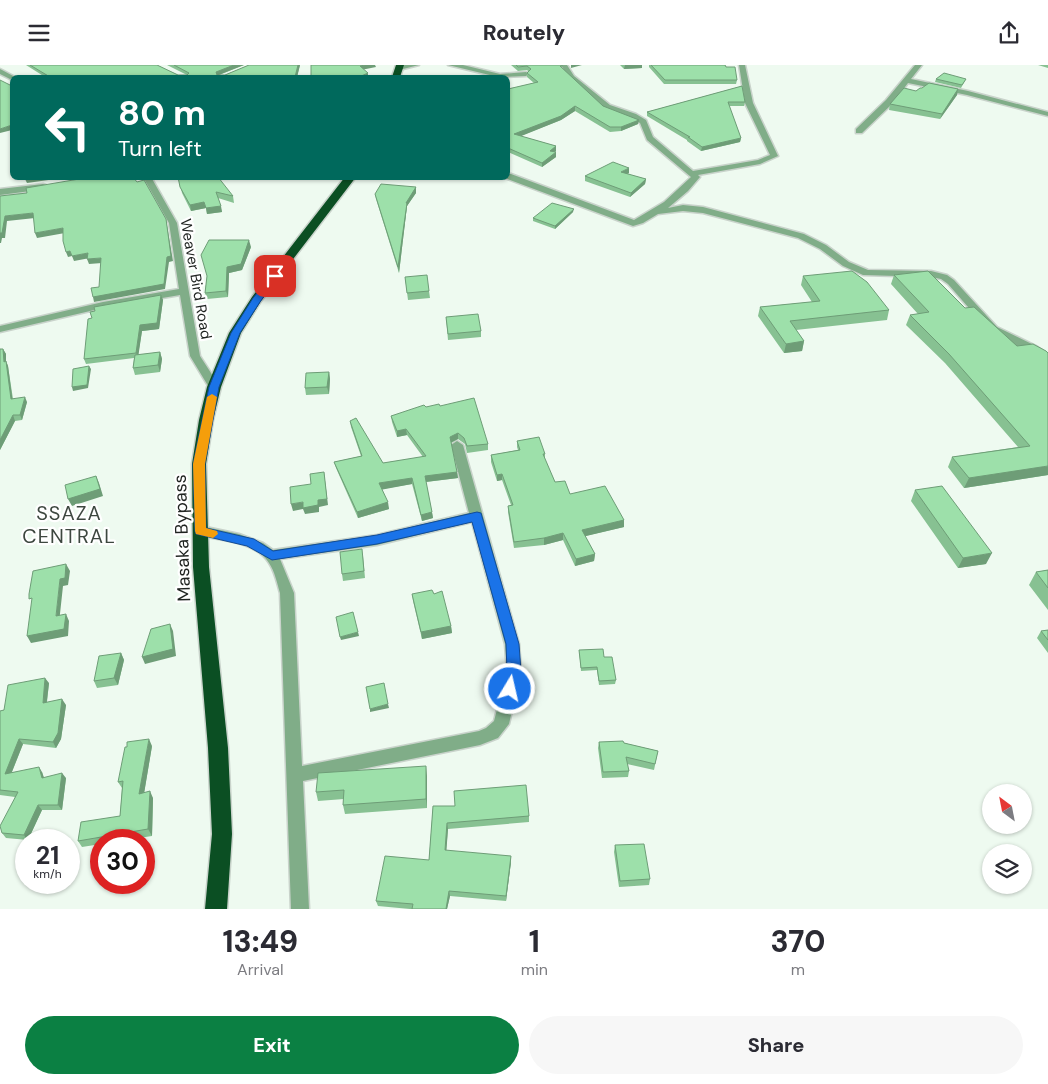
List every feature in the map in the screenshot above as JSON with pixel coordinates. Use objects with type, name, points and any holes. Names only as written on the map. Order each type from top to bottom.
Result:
[{"type":"highway","name":"Masaka Bypass","points":[[216,909],[222,824],[218,748],[201,567],[199,464],[214,387],[235,333],[256,300],[349,180]]},
{"type":"street","points":[[451,65],[494,75]]},
{"type":"street","points":[[510,177],[633,223],[644,221],[657,212],[694,181],[696,177],[694,173],[650,138],[643,122],[633,116],[607,107],[571,77],[564,65]]},
{"type":"street","points":[[694,173],[760,162],[774,156],[749,103],[742,65]]},
{"type":"street","points":[[859,131],[889,102],[919,65]]},
{"type":"street","points":[[399,67],[414,67]]},
{"type":"street","points":[[510,76],[526,74]]},
{"type":"street","points":[[906,80],[968,93],[1048,114]]},
{"type":"street","name":"Weaver Bird Road","points":[[149,180],[173,223],[195,355],[214,387]]},
{"type":"street","points":[[0,192],[54,185]]},
{"type":"street","points":[[657,212],[683,208],[703,210],[800,236],[823,247],[846,265],[866,273],[932,274],[944,277],[952,282],[993,329],[1047,358]]},
{"type":"street","points":[[0,329],[103,305],[184,291]]},
{"type":"street","points":[[296,775],[480,739],[492,733],[501,724],[514,671],[512,644],[457,445]]},
{"type":"street","points":[[272,555],[377,540],[477,516]]},
{"type":"street","points":[[201,531],[250,543],[272,555],[282,575],[287,593],[290,706],[296,775],[300,909]]},
{"type":"building","points":[[30,65],[157,65],[178,75],[47,75]]},
{"type":"building","points":[[174,65],[234,65],[216,72],[217,75],[187,75],[189,73]]},
{"type":"building","points":[[249,65],[298,65],[296,75],[225,75]]},
{"type":"building","points":[[311,65],[365,65],[360,66],[368,73],[364,75],[311,75]]},
{"type":"building","points":[[516,65],[562,65],[560,66],[603,106],[639,120],[621,127],[610,127],[575,106],[561,116],[514,134],[556,146],[550,151],[556,152],[542,163],[510,149],[510,89],[538,82],[527,73],[531,69],[527,66],[518,67]]},
{"type":"building","points":[[651,65],[725,65],[726,67],[735,67],[737,80],[665,80]]},
{"type":"building","points":[[944,73],[966,79],[962,85],[936,79]]},
{"type":"building","points":[[0,80],[10,85],[10,126],[0,129]]},
{"type":"building","points":[[929,83],[958,89],[942,114],[890,104],[904,88],[916,91]]},
{"type":"building","points":[[742,86],[745,102],[728,102],[741,138],[702,147],[688,137],[690,137],[647,112]]},
{"type":"building","points":[[613,162],[629,168],[621,172],[646,179],[631,193],[585,176]]},
{"type":"building","points":[[73,180],[135,180],[137,182],[144,180],[166,219],[171,256],[167,257],[164,284],[93,297],[91,288],[99,287],[101,258],[87,259],[88,253],[72,256],[70,251],[66,252],[63,241],[63,228],[35,233],[33,213],[5,216],[2,233],[0,233],[0,196],[27,193],[26,188]]},
{"type":"building","points":[[179,180],[220,180],[233,196],[216,192],[221,206],[206,208],[204,202],[190,205],[180,187]]},
{"type":"building","points":[[381,184],[416,187],[406,203],[398,267],[375,194]]},
{"type":"building","points":[[552,203],[574,209],[555,226],[533,218]]},
{"type":"building","points":[[209,240],[249,240],[241,264],[227,267],[226,291],[205,293],[207,276],[201,255]]},
{"type":"building","points":[[852,271],[867,282],[889,310],[790,321],[804,341],[786,344],[760,307],[820,301],[803,276]]},
{"type":"building","points":[[928,271],[965,308],[974,307],[1017,346],[1033,344],[1048,353],[1048,466],[969,478],[952,457],[1030,446],[949,354],[910,315],[929,312],[894,275]]},
{"type":"building","points":[[427,275],[429,291],[407,293],[405,277]]},
{"type":"building","points":[[161,295],[157,323],[140,325],[136,353],[84,359],[88,319],[92,318],[90,312],[95,311],[94,307]]},
{"type":"building","points":[[478,314],[481,331],[448,334],[446,317]]},
{"type":"building","points":[[0,349],[3,349],[4,362],[6,361],[11,399],[25,397],[20,415],[13,415],[0,440]]},
{"type":"building","points":[[160,352],[158,365],[133,368],[135,355]]},
{"type":"building","points":[[89,366],[87,385],[72,387],[73,369]]},
{"type":"building","points":[[329,372],[327,387],[305,388],[306,373]]},
{"type":"building","points":[[474,398],[488,444],[467,446],[464,438],[458,433],[450,437],[457,472],[425,476],[432,512],[421,515],[412,478],[379,483],[388,502],[357,512],[334,462],[362,456],[350,421],[356,418],[383,463],[426,456],[406,429],[397,431],[391,416],[424,405],[426,407],[439,404],[440,406]]},
{"type":"building","points":[[539,437],[545,454],[543,454],[555,482],[565,481],[570,494],[605,486],[624,520],[582,530],[595,554],[576,559],[563,533],[514,542],[508,506],[513,505],[502,474],[497,475],[491,455],[520,450],[517,441]]},
{"type":"building","points":[[324,472],[327,499],[318,500],[318,505],[303,508],[303,502],[291,504],[290,487],[311,484],[310,474]]},
{"type":"building","points":[[96,476],[100,489],[68,499],[65,485]]},
{"type":"building","points":[[942,486],[992,553],[963,558],[915,490]]},
{"type":"building","points":[[362,549],[364,571],[342,574],[340,552]]},
{"type":"building","points":[[66,564],[65,578],[60,579],[56,616],[66,614],[64,629],[27,636],[32,598],[29,599],[29,594],[33,571]]},
{"type":"building","points":[[1048,570],[1048,588],[1036,572]]},
{"type":"building","points":[[432,590],[434,594],[442,591],[451,626],[421,632],[412,594]]},
{"type":"building","points":[[353,612],[358,632],[340,637],[336,617]]},
{"type":"building","points":[[170,624],[173,649],[142,657],[151,629]]},
{"type":"building","points":[[1048,630],[1048,640],[1041,631]]},
{"type":"building","points":[[603,649],[604,657],[612,657],[616,680],[599,681],[597,667],[581,668],[579,650]]},
{"type":"building","points":[[121,653],[114,678],[94,681],[99,656]]},
{"type":"building","points":[[45,678],[43,703],[62,699],[58,733],[53,742],[19,739],[5,774],[39,767],[42,778],[62,773],[58,805],[38,805],[27,829],[15,829],[15,834],[2,833],[0,826],[18,792],[0,790],[0,711],[4,710],[8,685]]},
{"type":"building","points":[[384,683],[388,704],[370,709],[366,687]]},
{"type":"building","points":[[149,739],[139,794],[150,791],[148,829],[90,829],[90,839],[80,841],[81,822],[120,816],[123,781],[118,782],[127,742]]},
{"type":"building","points":[[623,741],[624,743],[658,751],[655,764],[626,757],[629,771],[603,772],[599,742]]},
{"type":"building","points":[[426,766],[426,799],[343,805],[344,790],[316,792],[318,773]]},
{"type":"building","points":[[526,785],[529,816],[447,823],[445,850],[511,856],[506,896],[449,891],[446,909],[412,909],[413,904],[376,901],[385,856],[429,860],[433,806],[455,806],[454,791]]},
{"type":"building","points":[[644,844],[650,879],[620,881],[615,845]]},
{"type":"slow traffic","points":[[212,397],[206,420],[199,464],[201,531],[213,534]]},
{"type":"district","name":"SSAZA CENTRAL","points":[[69,524]]},
{"type":"route","points":[[275,276],[256,300],[235,333],[214,387],[206,420],[199,464],[201,531],[250,543],[272,555],[377,540],[477,516],[512,644],[514,671],[510,689]]}]
